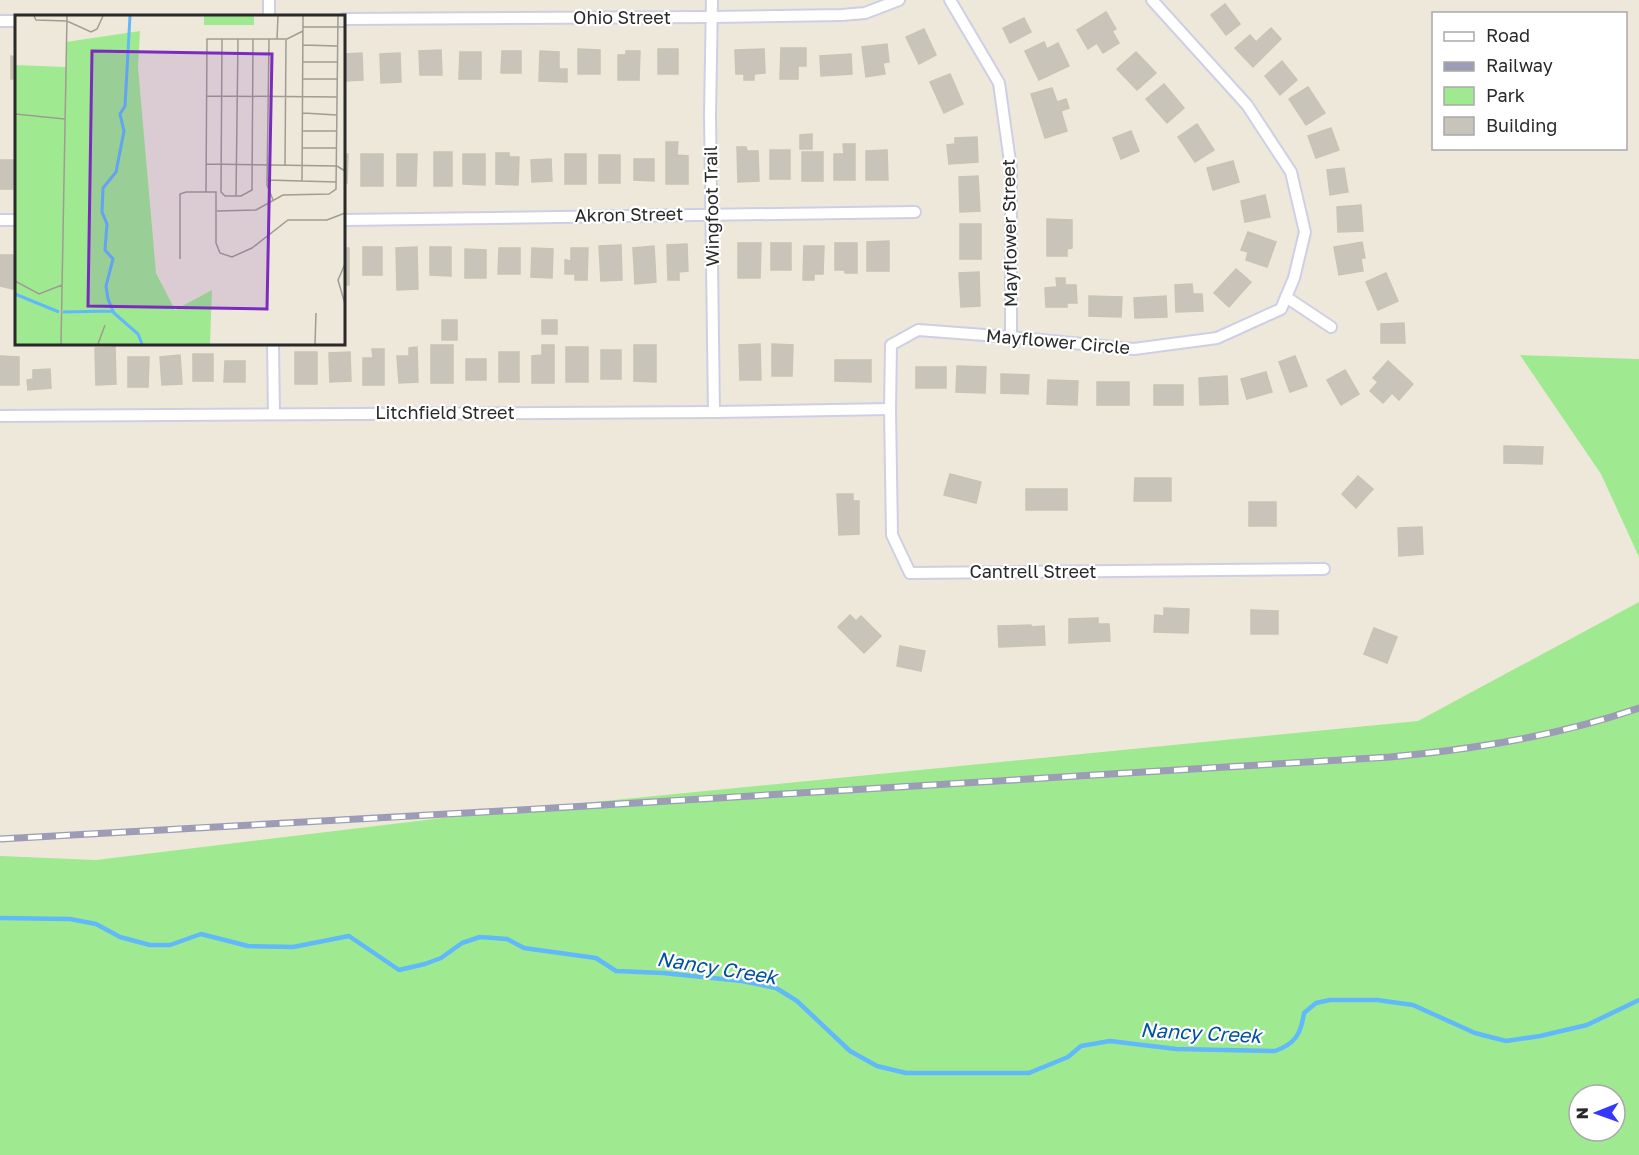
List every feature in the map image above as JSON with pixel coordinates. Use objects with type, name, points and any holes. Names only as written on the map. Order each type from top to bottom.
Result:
[{"type":"street","name":"Wingfoot Trail","points":[[712,0],[711,214],[714,411]]},
{"type":"street","name":"Ohio Street","points":[[345,19],[712,18],[842,15],[865,13],[899,0]]},
{"type":"street","name":"Mayflower Street","points":[[950,0],[999,83],[1011,169],[1011,337]]},
{"type":"street","name":"Mayflower Circle","points":[[890,409],[891,345],[918,330],[1134,349],[1217,338],[1281,309],[1294,278],[1305,232],[1291,172],[1247,105],[1152,0]]},
{"type":"street","name":"Akron Street","points":[[345,220],[915,212]]},
{"type":"street","points":[[1286,297],[1331,327]]},
{"type":"street","points":[[273,345],[274,414]]},
{"type":"street","name":"Litchfield Street","points":[[0,416],[890,409]]},
{"type":"street","name":"Cantrell Street","points":[[890,409],[892,535],[910,573],[1324,569]]},
{"type":"green space","points":[[1520,355],[1639,359],[1639,557],[1601,474]]},
{"type":"green space","points":[[1639,602],[1639,1155],[0,1155],[0,856],[96,860],[492,812],[1418,721]]},
{"type":"building","points":[[1225,4],[1240,24],[1226,35],[1211,15]]},
{"type":"building","points":[[1106,12],[1116,29],[1112,31],[1119,43],[1103,53],[1097,43],[1088,49],[1077,30]]},
{"type":"building","points":[[1024,18],[1031,32],[1010,43],[1003,28]]},
{"type":"building","points":[[1271,28],[1281,39],[1253,67],[1235,48],[1250,35],[1256,42]]},
{"type":"building","points":[[924,29],[936,55],[919,64],[906,37]]},
{"type":"building","points":[[1044,42],[1047,49],[1058,43],[1069,66],[1039,80],[1025,51]]},
{"type":"building","points":[[887,44],[889,62],[883,63],[885,74],[866,77],[862,47]]},
{"type":"building","points":[[781,48],[806,48],[806,66],[798,66],[798,79],[780,79]]},
{"type":"building","points":[[578,49],[600,50],[600,74],[578,74]]},
{"type":"building","points":[[658,49],[678,49],[678,74],[658,74]]},
{"type":"building","points":[[764,49],[765,73],[754,74],[754,80],[744,80],[744,74],[736,74],[735,50]]},
{"type":"building","points":[[441,50],[442,75],[420,75],[419,51]]},
{"type":"building","points":[[502,51],[521,51],[521,73],[501,73]]},
{"type":"building","points":[[540,51],[559,52],[559,69],[567,69],[567,82],[539,81]]},
{"type":"building","points":[[626,51],[640,51],[639,80],[618,80],[618,55],[626,55]]},
{"type":"building","points":[[460,52],[481,52],[481,79],[459,79]]},
{"type":"building","points":[[1136,52],[1156,73],[1137,90],[1117,69]]},
{"type":"building","points":[[362,53],[363,80],[345,81],[345,54]]},
{"type":"building","points":[[400,53],[401,82],[381,83],[380,54]]},
{"type":"building","points":[[851,54],[852,74],[821,76],[820,56]]},
{"type":"building","points":[[11,56],[15,57],[15,79],[11,79]]},
{"type":"building","points":[[1282,61],[1297,80],[1280,95],[1265,76]]},
{"type":"building","points":[[950,74],[963,104],[944,113],[930,82]]},
{"type":"building","points":[[1164,84],[1184,108],[1167,123],[1146,99]]},
{"type":"building","points":[[1308,87],[1325,113],[1306,125],[1289,99]]},
{"type":"building","points":[[1052,88],[1057,102],[1066,99],[1069,108],[1061,111],[1067,131],[1045,138],[1031,94]]},
{"type":"building","points":[[1197,124],[1214,150],[1195,162],[1178,137]]},
{"type":"building","points":[[1331,128],[1339,150],[1316,158],[1308,136]]},
{"type":"building","points":[[1131,131],[1139,151],[1121,159],[1113,138]]},
{"type":"building","points":[[812,134],[812,149],[800,149],[800,135]]},
{"type":"building","points":[[977,137],[978,162],[949,164],[947,145],[955,144],[955,138]]},
{"type":"building","points":[[666,142],[678,142],[677,155],[688,156],[688,184],[666,184]]},
{"type":"building","points":[[843,144],[855,144],[855,180],[834,180],[834,154],[844,154]]},
{"type":"building","points":[[737,147],[746,147],[747,151],[758,151],[759,181],[738,182]]},
{"type":"building","points":[[770,150],[790,150],[790,179],[770,179]]},
{"type":"building","points":[[887,150],[888,180],[866,180],[866,151]]},
{"type":"building","points":[[434,152],[452,152],[452,186],[434,186]]},
{"type":"building","points":[[802,152],[823,152],[823,181],[802,181]]},
{"type":"building","points":[[496,153],[509,153],[509,157],[519,157],[518,185],[496,184]]},
{"type":"building","points":[[345,154],[348,154],[347,183],[345,183]]},
{"type":"building","points":[[361,154],[383,154],[383,186],[361,186]]},
{"type":"building","points":[[397,154],[417,154],[416,186],[397,186]]},
{"type":"building","points":[[463,154],[485,154],[485,185],[463,184]]},
{"type":"building","points":[[565,154],[586,154],[586,184],[565,184]]},
{"type":"building","points":[[599,155],[620,155],[620,183],[599,183]]},
{"type":"building","points":[[551,159],[552,181],[532,182],[531,160]]},
{"type":"building","points":[[634,159],[654,159],[654,181],[634,180]]},
{"type":"building","points":[[0,160],[15,160],[15,189],[0,189]]},
{"type":"building","points":[[1233,161],[1239,182],[1213,190],[1207,168]]},
{"type":"building","points":[[1344,168],[1348,192],[1330,195],[1327,170]]},
{"type":"building","points":[[978,176],[980,211],[960,212],[959,177]]},
{"type":"building","points":[[1265,195],[1270,217],[1245,222],[1241,201]]},
{"type":"building","points":[[1361,205],[1363,231],[1338,232],[1337,207]]},
{"type":"building","points":[[1047,219],[1072,220],[1072,248],[1067,249],[1067,256],[1047,256]]},
{"type":"building","points":[[960,224],[981,224],[981,259],[960,259]]},
{"type":"building","points":[[1248,232],[1276,242],[1267,267],[1246,260],[1248,252],[1241,250]]},
{"type":"building","points":[[889,241],[889,271],[867,271],[867,242]]},
{"type":"building","points":[[1362,242],[1365,258],[1361,258],[1363,271],[1339,275],[1334,247]]},
{"type":"building","points":[[738,243],[761,243],[760,278],[738,278]]},
{"type":"building","points":[[771,243],[791,243],[791,270],[771,270]]},
{"type":"building","points":[[835,243],[857,243],[857,273],[835,270]]},
{"type":"building","points":[[687,244],[688,271],[679,272],[679,280],[668,280],[667,245]]},
{"type":"building","points":[[621,245],[622,280],[601,281],[599,246]]},
{"type":"building","points":[[654,246],[656,282],[635,284],[633,248]]},
{"type":"building","points":[[804,246],[824,246],[823,274],[814,274],[814,280],[803,280]]},
{"type":"building","points":[[363,247],[382,247],[382,275],[363,275]]},
{"type":"building","points":[[417,247],[418,289],[397,290],[396,248]]},
{"type":"building","points":[[430,247],[451,247],[451,276],[430,275]]},
{"type":"building","points":[[345,248],[349,248],[349,285],[345,285]]},
{"type":"building","points":[[499,248],[520,248],[520,274],[498,274]]},
{"type":"building","points":[[532,248],[553,249],[552,278],[531,277]]},
{"type":"building","points":[[571,248],[588,248],[587,280],[575,280],[575,274],[565,274],[565,260],[571,261]]},
{"type":"building","points":[[465,249],[486,250],[486,278],[465,278]]},
{"type":"building","points":[[0,255],[15,255],[13,289],[0,286]]},
{"type":"building","points":[[1236,269],[1251,282],[1229,307],[1214,293]]},
{"type":"building","points":[[979,272],[980,306],[961,307],[959,273]]},
{"type":"building","points":[[1386,273],[1398,301],[1378,310],[1366,282]]},
{"type":"building","points":[[1056,278],[1065,278],[1065,285],[1076,285],[1077,303],[1067,303],[1067,307],[1046,307],[1045,288],[1057,287]]},
{"type":"building","points":[[1192,284],[1193,294],[1202,294],[1203,311],[1176,312],[1175,285]]},
{"type":"building","points":[[1089,296],[1122,297],[1121,317],[1089,316]]},
{"type":"building","points":[[1166,296],[1167,317],[1135,318],[1134,298]]},
{"type":"building","points":[[442,320],[457,320],[457,340],[442,340]]},
{"type":"building","points":[[542,320],[557,320],[557,334],[542,334]]},
{"type":"building","points":[[1404,323],[1405,343],[1381,343],[1381,324]]},
{"type":"building","points":[[760,344],[761,380],[740,380],[739,345]]},
{"type":"building","points":[[772,344],[793,345],[792,376],[772,376]]},
{"type":"building","points":[[431,345],[453,345],[453,383],[431,383]]},
{"type":"building","points":[[542,345],[554,345],[554,383],[532,383],[532,356],[542,355]]},
{"type":"building","points":[[634,345],[656,345],[656,382],[634,381]]},
{"type":"building","points":[[115,347],[116,384],[96,385],[95,348]]},
{"type":"building","points":[[417,347],[418,382],[399,383],[397,356],[409,356],[409,348]]},
{"type":"building","points":[[566,347],[588,347],[588,382],[566,382]]},
{"type":"building","points":[[372,349],[384,349],[384,385],[363,385],[363,358],[373,358]]},
{"type":"building","points":[[601,350],[621,350],[621,379],[601,379]]},
{"type":"building","points":[[295,352],[317,352],[317,384],[295,384]]},
{"type":"building","points":[[350,352],[351,381],[330,382],[329,353]]},
{"type":"building","points":[[499,352],[519,352],[519,382],[499,382]]},
{"type":"building","points":[[193,354],[213,354],[213,381],[193,381]]},
{"type":"building","points":[[180,355],[182,384],[162,385],[160,357]]},
{"type":"building","points":[[0,356],[19,357],[19,385],[0,385]]},
{"type":"building","points":[[1295,356],[1307,386],[1290,392],[1279,362]]},
{"type":"building","points":[[128,357],[149,357],[148,387],[128,387]]},
{"type":"building","points":[[466,359],[486,359],[486,380],[466,380]]},
{"type":"building","points":[[835,360],[871,360],[871,382],[835,381]]},
{"type":"building","points":[[225,361],[245,361],[245,382],[224,382]]},
{"type":"building","points":[[1388,361],[1413,384],[1399,400],[1392,393],[1383,403],[1370,391],[1378,382],[1373,378]]},
{"type":"building","points":[[957,366],[986,367],[985,393],[956,392]]},
{"type":"building","points":[[916,367],[946,367],[946,388],[916,388]]},
{"type":"building","points":[[50,369],[51,388],[28,390],[27,380],[33,379],[33,370]]},
{"type":"building","points":[[1345,370],[1359,394],[1341,405],[1327,380]]},
{"type":"building","points":[[1266,372],[1272,392],[1247,399],[1241,379]]},
{"type":"building","points":[[1001,374],[1029,375],[1028,394],[1001,393]]},
{"type":"building","points":[[1227,376],[1228,404],[1200,405],[1199,378]]},
{"type":"building","points":[[1048,380],[1078,381],[1077,405],[1047,404]]},
{"type":"building","points":[[1097,382],[1129,382],[1129,405],[1097,405]]},
{"type":"building","points":[[1154,385],[1183,385],[1183,405],[1154,405]]},
{"type":"building","points":[[1504,446],[1543,447],[1542,464],[1504,463]]},
{"type":"building","points":[[950,474],[981,482],[976,503],[944,495]]},
{"type":"building","points":[[1358,476],[1373,489],[1356,508],[1342,494]]},
{"type":"building","points":[[1135,478],[1171,478],[1171,501],[1134,501]]},
{"type":"building","points":[[1026,489],[1067,489],[1067,510],[1026,510]]},
{"type":"building","points":[[837,494],[853,494],[853,501],[859,501],[859,534],[839,535]]},
{"type":"building","points":[[1249,502],[1276,502],[1276,526],[1249,526]]},
{"type":"building","points":[[1422,527],[1423,554],[1399,556],[1398,528]]},
{"type":"building","points":[[1164,608],[1189,609],[1188,633],[1154,632],[1155,615],[1164,616]]},
{"type":"building","points":[[1251,610],[1278,611],[1278,634],[1251,634]]},
{"type":"building","points":[[850,615],[856,621],[861,616],[881,636],[864,653],[838,627]]},
{"type":"building","points":[[1098,618],[1098,624],[1109,624],[1110,641],[1069,643],[1069,619]]},
{"type":"building","points":[[1031,625],[1031,627],[1044,626],[1045,645],[999,647],[998,626]]},
{"type":"building","points":[[1374,628],[1397,637],[1387,663],[1364,654]]},
{"type":"building","points":[[900,646],[925,651],[921,671],[897,666]]},
{"type":"waterway","name":"Nancy Creek","points":[[0,918],[70,919],[96,924],[120,937],[150,945],[170,945],[201,934],[248,946],[293,947],[349,936],[399,970],[441,958],[462,943],[480,937],[507,939],[524,948],[596,958],[616,971],[742,981],[776,988],[797,1001],[850,1051],[877,1066],[906,1073],[1029,1073],[1068,1057],[1081,1046],[1110,1041],[1176,1049],[1275,1051],[1288,1045],[1296,1037],[1304,1013],[1316,1003],[1330,1000],[1377,1000],[1413,1005],[1475,1033],[1506,1041],[1587,1025],[1639,1000]]},
{"type":"railway","points":[[0,839],[1390,757],[1453,750],[1547,734],[1639,708]]}]
